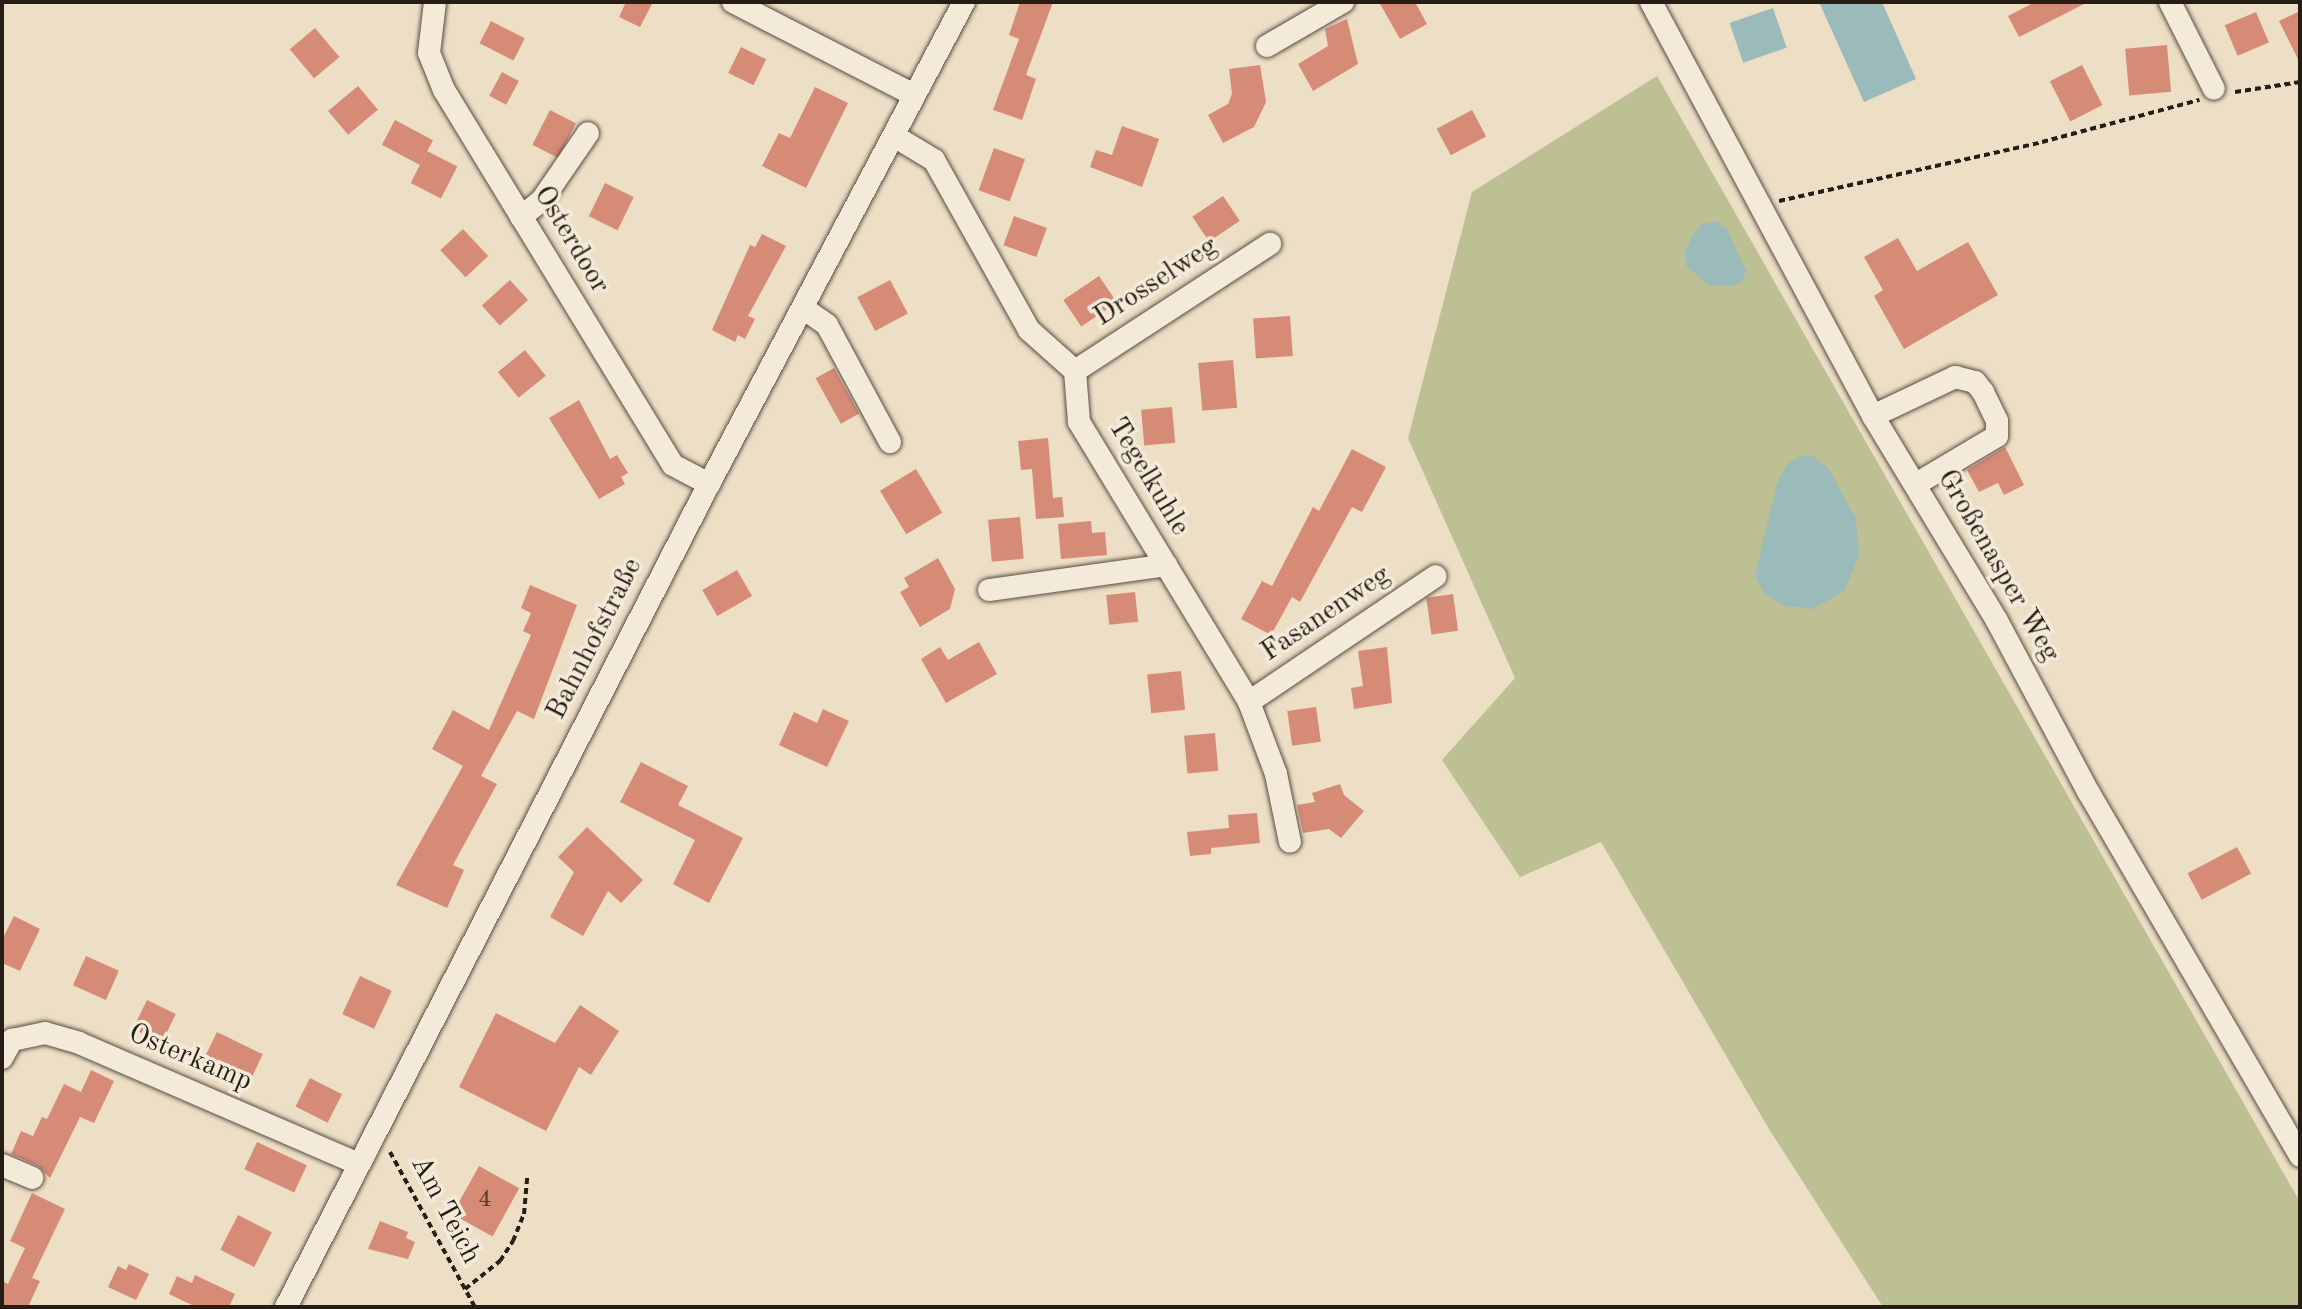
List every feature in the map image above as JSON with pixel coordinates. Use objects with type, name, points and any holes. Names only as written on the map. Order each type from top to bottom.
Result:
[{"type":"street","name":"Osterdoor","points":[[435,2],[429,53],[444,90],[673,465],[709,484]]},
{"type":"street","points":[[733,2],[912,94]]},
{"type":"street","name":"Bahnhofstraße","points":[[286,1307],[709,484],[894,136],[912,94],[964,2]]},
{"type":"street","points":[[1267,46],[1343,2]]},
{"type":"street","name":"Großenasper Weg","points":[[1651,2],[1873,416],[1916,484],[2300,1156]]},
{"type":"street","points":[[2170,2],[2217,92]]},
{"type":"street","points":[[521,217],[542,200],[588,133]]},
{"type":"street","points":[[894,136],[934,160],[1029,330],[1075,371]]},
{"type":"street","name":"Drosselweg","points":[[1075,371],[1270,244]]},
{"type":"street","points":[[803,308],[827,325],[890,442]]},
{"type":"street","name":"Tegelkuhle","points":[[1075,371],[1079,422],[1249,702],[1276,774],[1290,842]]},
{"type":"street","points":[[1873,416],[1955,377],[1975,382],[1983,392],[1997,421],[1997,436],[1916,484]]},
{"type":"street","points":[[989,590],[1166,565]]},
{"type":"street","name":"Fasanenweg","points":[[1249,702],[1436,576]]},
{"type":"street","name":"Osterkamp","points":[[2,1058],[12,1040],[45,1033],[79,1043],[359,1164]]},
{"type":"street","points":[[2,1165],[32,1178]]},
{"type":"path","points":[[1760,205],[2042,142],[2217,92],[2300,82]]},
{"type":"path","name":"Am Teich","points":[[373,1136],[398,1160],[475,1307]]},
{"type":"path","points":[[465,1289],[500,1261],[513,1241],[524,1214],[527,1176]]},
{"type":"green space","points":[[1657,76],[2300,1202],[2300,1307],[1883,1307],[1769,1129],[1601,842],[1520,877],[1442,760],[1515,678],[1408,438],[1472,192]]},
{"type":"water","points":[[1819,2],[1882,2],[1916,79],[1864,102]]},
{"type":"water","points":[[1773,8],[1787,48],[1743,63],[1730,23]]},
{"type":"water","points":[[1716,221],[1727,229],[1746,270],[1743,281],[1733,286],[1710,286],[1687,267],[1685,251],[1692,236],[1702,224]]},
{"type":"water","points":[[1800,456],[1813,456],[1829,469],[1856,519],[1859,556],[1844,591],[1813,609],[1785,606],[1765,594],[1755,576],[1777,483],[1788,463]]},
{"type":"building","points":[[626,2],[653,2],[640,27],[619,17]]},
{"type":"building","points":[[1020,2],[1053,2],[1026,75],[1036,79],[1022,120],[993,110],[1019,39],[1009,35]]},
{"type":"building","points":[[1379,2],[1415,2],[1427,24],[1400,39]]},
{"type":"building","points":[[2035,2],[2088,2],[2019,37],[2008,16]]},
{"type":"building","points":[[2300,11],[2300,63],[2279,21]]},
{"type":"building","points":[[2256,12],[2269,42],[2238,56],[2225,25]]},
{"type":"building","points":[[1347,19],[1358,64],[1313,91],[1298,64],[1328,46],[1325,29]]},
{"type":"building","points":[[491,21],[525,38],[514,61],[480,43]]},
{"type":"building","points":[[315,28],[339,57],[314,78],[290,49]]},
{"type":"building","points":[[2167,45],[2171,92],[2129,95],[2125,49]]},
{"type":"building","points":[[741,47],[766,59],[753,85],[728,73]]},
{"type":"building","points":[[1260,65],[1266,102],[1254,127],[1223,143],[1208,115],[1228,104],[1232,94],[1229,69]]},
{"type":"building","points":[[2082,65],[2102,105],[2070,121],[2050,81]]},
{"type":"building","points":[[502,72],[519,81],[506,105],[489,96]]},
{"type":"building","points":[[358,86],[378,110],[348,135],[328,111]]},
{"type":"building","points":[[815,87],[848,103],[806,188],[762,166],[779,133],[790,138]]},
{"type":"building","points":[[550,110],[576,123],[558,158],[532,145]]},
{"type":"building","points":[[1472,110],[1486,136],[1451,155],[1437,129]]},
{"type":"building","points":[[395,120],[433,140],[420,165],[382,145]]},
{"type":"building","points":[[1122,126],[1159,139],[1142,187],[1090,167],[1096,150],[1112,155]]},
{"type":"building","points":[[994,148],[1025,159],[1010,202],[979,190]]},
{"type":"building","points":[[427,151],[457,166],[441,199],[411,183]]},
{"type":"building","points":[[605,183],[634,197],[618,230],[589,216]]},
{"type":"building","points":[[1223,196],[1240,221],[1209,242],[1192,217]]},
{"type":"building","points":[[1014,216],[1047,228],[1036,257],[1003,245]]},
{"type":"building","points":[[463,229],[488,256],[466,277],[440,250]]},
{"type":"building","points":[[762,234],[786,246],[748,316],[755,319],[745,339],[738,335],[735,342],[712,330],[750,245],[755,247]]},
{"type":"building","points":[[1898,238],[1917,271],[1968,242],[1998,295],[1904,349],[1874,296],[1883,290],[1864,257]]},
{"type":"building","points":[[1099,276],[1117,303],[1081,327],[1063,300]]},
{"type":"building","points":[[510,280],[528,300],[500,325],[482,305]]},
{"type":"building","points":[[890,280],[908,314],[875,331],[857,297]]},
{"type":"building","points":[[1290,316],[1293,356],[1256,358],[1253,319]]},
{"type":"building","points":[[525,350],[546,376],[519,398],[498,372]]},
{"type":"building","points":[[1233,360],[1237,408],[1202,411],[1198,363]]},
{"type":"building","points":[[834,368],[859,413],[841,424],[816,378]]},
{"type":"building","points":[[579,400],[610,459],[617,455],[628,473],[621,477],[625,484],[599,499],[549,418]]},
{"type":"building","points":[[1172,407],[1175,443],[1144,446],[1141,410]]},
{"type":"building","points":[[1048,438],[1053,498],[1062,497],[1064,517],[1036,519],[1032,469],[1021,470],[1018,441]]},
{"type":"building","points":[[2005,447],[2024,485],[2004,495],[1998,483],[1979,492],[1967,470]]},
{"type":"building","points":[[1352,449],[1386,467],[1362,512],[1352,507],[1300,602],[1292,597],[1271,635],[1241,619],[1262,581],[1272,586],[1313,507],[1319,511]]},
{"type":"building","points":[[916,469],[942,513],[906,534],[880,491]]},
{"type":"building","points":[[1020,517],[1024,559],[992,562],[988,520]]},
{"type":"building","points":[[1091,521],[1092,533],[1105,532],[1107,555],[1061,559],[1058,524]]},
{"type":"building","points":[[938,558],[955,589],[950,609],[920,627],[900,592],[909,587],[904,578]]},
{"type":"building","points":[[737,570],[752,596],[717,616],[702,590]]},
{"type":"building","points":[[530,585],[577,605],[534,719],[517,711],[481,776],[497,784],[453,865],[464,870],[447,908],[396,885],[463,766],[432,749],[453,710],[489,730],[531,635],[523,631],[531,613],[521,608]]},
{"type":"building","points":[[1135,592],[1138,622],[1109,625],[1106,595]]},
{"type":"building","points":[[1453,594],[1458,631],[1431,634],[1426,598]]},
{"type":"building","points":[[979,642],[997,674],[946,703],[921,659],[940,647],[948,660]]},
{"type":"building","points":[[1387,647],[1392,703],[1354,709],[1351,688],[1363,686],[1358,651]]},
{"type":"building","points":[[1181,671],[1185,710],[1151,713],[1147,675]]},
{"type":"building","points":[[1316,707],[1321,742],[1292,746],[1287,711]]},
{"type":"building","points":[[823,709],[849,721],[827,767],[779,745],[794,712],[817,723]]},
{"type":"building","points":[[1215,733],[1218,771],[1187,774],[1184,736]]},
{"type":"building","points":[[641,762],[688,786],[678,805],[743,838],[709,903],[673,884],[695,840],[620,802]]},
{"type":"building","points":[[1340,784],[1344,795],[1364,811],[1341,838],[1329,829],[1303,833],[1297,805],[1315,802],[1312,793]]},
{"type":"building","points":[[1257,813],[1260,843],[1211,848],[1211,854],[1190,856],[1187,832],[1229,828],[1228,815]]},
{"type":"building","points":[[587,827],[643,880],[621,903],[608,891],[583,936],[550,917],[574,872],[558,857]]},
{"type":"building","points":[[2237,847],[2251,873],[2202,900],[2188,873]]},
{"type":"building","points":[[14,916],[40,929],[20,971],[2,963],[2,940]]},
{"type":"building","points":[[86,956],[119,971],[106,1000],[73,985]]},
{"type":"building","points":[[360,976],[392,991],[374,1029],[342,1014]]},
{"type":"building","points":[[147,1000],[176,1014],[162,1043],[133,1029]]},
{"type":"building","points":[[580,1005],[619,1031],[591,1075],[579,1067],[546,1131],[459,1087],[496,1013],[555,1043]]},
{"type":"building","points":[[217,1032],[263,1054],[248,1085],[202,1063]]},
{"type":"building","points":[[91,1070],[114,1081],[94,1123],[80,1117],[50,1178],[38,1166],[11,1154],[21,1131],[33,1136],[42,1117],[47,1119],[64,1084],[81,1092]]},
{"type":"building","points":[[310,1078],[342,1094],[328,1123],[295,1107]]},
{"type":"building","points":[[257,1142],[307,1165],[294,1192],[244,1169]]},
{"type":"building","points":[[479,1166],[519,1188],[493,1236],[452,1214]]},
{"type":"building","points":[[32,1193],[65,1209],[32,1278],[40,1281],[28,1307],[2,1307],[2,1281],[8,1284],[25,1248],[10,1241]]},
{"type":"building","points":[[238,1215],[272,1232],[254,1267],[220,1250]]},
{"type":"building","points":[[380,1221],[408,1232],[406,1238],[415,1242],[408,1259],[368,1249]]},
{"type":"building","points":[[129,1264],[149,1274],[136,1300],[108,1287],[118,1266],[126,1270]]},
{"type":"building","points":[[195,1275],[235,1294],[229,1307],[196,1307],[169,1294],[177,1276],[192,1283]]}]
